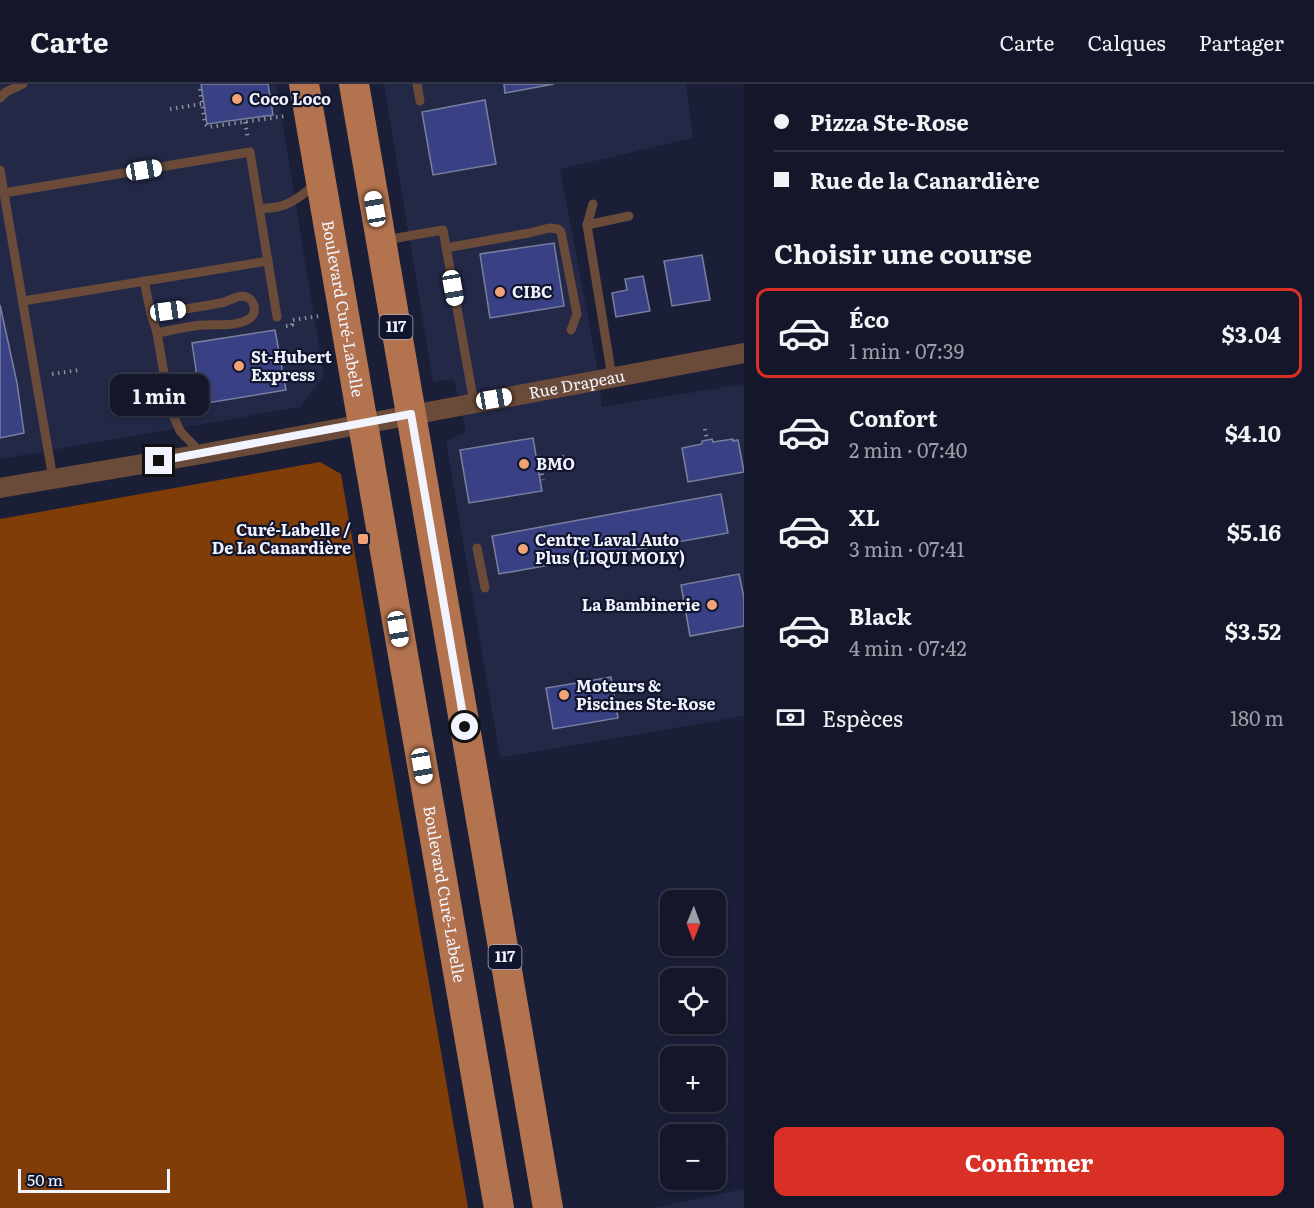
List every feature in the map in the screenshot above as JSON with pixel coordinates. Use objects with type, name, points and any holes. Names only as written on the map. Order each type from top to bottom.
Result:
[{"type":"main road","name":"Boulevard Curé-Labelle","points":[[304,84],[499,1208]]},
{"type":"main road","name":"117","points":[[354,84],[548,1208]]},
{"type":"street","name":"Rue Drapeau","points":[[0,488],[202,454],[744,353]]},
{"type":"lane","points":[[0,98],[6,92],[22,84]]},
{"type":"lane","points":[[417,84],[420,101]]},
{"type":"lane","points":[[4,193],[250,152],[278,317]]},
{"type":"lane","points":[[0,170],[53,479]]},
{"type":"lane","points":[[260,208],[270,209],[285,205],[321,181]]},
{"type":"lane","points":[[592,204],[587,225],[612,377]]},
{"type":"lane","points":[[587,225],[629,216]]},
{"type":"lane","points":[[446,248],[549,228],[558,229],[561,232],[577,314],[571,330]]},
{"type":"lane","points":[[381,240],[442,230],[474,403]]},
{"type":"lane","points":[[23,301],[268,261]]},
{"type":"lane","points":[[144,281],[151,314],[158,333],[170,408],[184,437],[202,454]]},
{"type":"lane","points":[[151,314],[222,303],[242,296],[254,303],[254,313],[247,320],[228,325],[195,326],[158,333]]},
{"type":"lane","points":[[477,548],[484,588]]},
{"type":"path","points":[[200,89],[205,124],[209,127],[289,116]]},
{"type":"path","points":[[170,110],[202,104]]},
{"type":"path","points":[[52,374],[80,370]]},
{"type":"path","points":[[705,429],[707,440]]},
{"type":"path","points":[[543,480],[539,459],[568,456]]},
{"type":"shaded area","points":[[0,84],[276,84],[324,376],[300,407],[0,459]]},
{"type":"shaded area","points":[[384,84],[686,84],[693,138],[560,169],[596,360],[602,407],[744,384],[744,716],[500,758],[446,441],[466,432],[454,379],[433,382]]},
{"type":"shaded area","points":[[320,462],[341,474],[468,1208],[0,1208],[0,519]]},
{"type":"shaded area","points":[[744,1189],[744,1208],[652,1208]]},
{"type":"building","name":"Coco Loco","points":[[201,84],[268,84],[273,115],[207,124]]},
{"type":"building","points":[[504,84],[554,84],[505,93]]},
{"type":"building","points":[[485,100],[496,164],[433,175],[422,112]]},
{"type":"building","points":[[554,243],[564,306],[490,318],[480,254]]},
{"type":"building","points":[[702,255],[710,300],[672,306],[664,261]]},
{"type":"building","points":[[643,276],[650,311],[616,317],[612,293],[627,290],[625,279]]},
{"type":"building","points":[[0,305],[17,383],[24,433],[0,438]]},
{"type":"building","name":"St-Hubert Express","points":[[275,330],[286,390],[201,404],[192,343]]},
{"type":"building","points":[[533,438],[542,491],[469,503],[460,450]]},
{"type":"building","points":[[712,439],[713,442],[738,440],[744,472],[688,482],[682,448],[702,444],[702,441]]},
{"type":"building","points":[[721,494],[728,533],[499,574],[492,536]]},
{"type":"building","points":[[739,574],[744,598],[744,626],[690,636],[681,585]]},
{"type":"building","points":[[611,677],[618,718],[553,729],[546,688]]},
{"type":"place","name":"Coco Loco","points":[[237,99]]},
{"type":"place","name":"CIBC","points":[[500,292]]},
{"type":"place","name":"St-Hubert Express","points":[[239,366]]},
{"type":"place","name":"BMO","points":[[524,464]]},
{"type":"place","name":"Curé-Labelle / De La Canardière","points":[[363,539]]},
{"type":"place","name":"Centre Laval Auto Plus (LIQUI MOLY)","points":[[523,549]]},
{"type":"place","name":"La Bambinerie","points":[[712,605]]},
{"type":"place","name":"Moteurs & Piscines Ste-Rose","points":[[564,695]]},
{"type":"route","points":[[159,461],[411,414],[465,727]]}]
